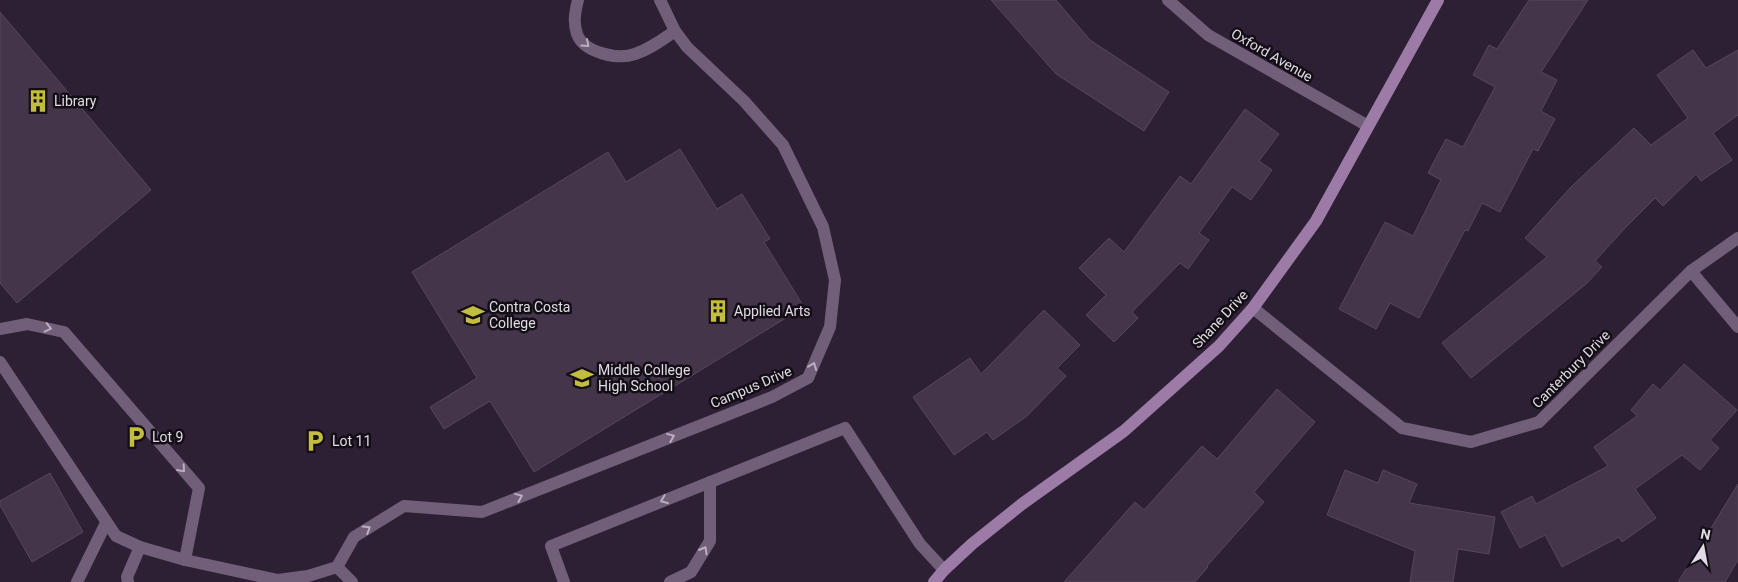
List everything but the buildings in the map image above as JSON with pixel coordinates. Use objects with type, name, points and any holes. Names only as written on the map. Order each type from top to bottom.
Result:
[{"type":"street","points":[[578,0],[574,17],[577,36],[591,49],[612,56],[633,55],[650,48],[675,31]]},
{"type":"street","name":"Campus Drive","points":[[337,567],[354,537],[404,506],[482,512],[772,396],[808,378],[830,327],[835,280],[823,226],[784,145],[744,101],[687,47],[675,31],[660,0]]},
{"type":"street","name":"Oxford Avenue","points":[[1168,0],[1208,36],[1368,126]]},
{"type":"street","name":"Shane Drive","points":[[934,582],[972,544],[1022,504],[1124,431],[1219,346],[1253,308],[1316,221],[1438,0]]},
{"type":"street","name":"Canterbury Drive","points":[[1253,308],[1402,428],[1471,442],[1539,422],[1691,271],[1738,238]]},
{"type":"street","points":[[1691,271],[1738,327]]},
{"type":"street","points":[[0,329],[27,324],[64,332],[199,488],[184,560]]},
{"type":"street","points":[[0,362],[116,536],[140,547],[184,560],[277,581],[308,576],[337,567],[352,582]]},
{"type":"street","points":[[564,582],[550,546],[845,428],[920,544],[944,570]]},
{"type":"street","points":[[670,582],[691,572],[710,540],[710,482]]},
{"type":"street","points":[[77,582],[106,523]]},
{"type":"street","points":[[128,582],[127,577],[140,547]]},
{"type":"place","name":"Library","points":[[38,101]]},
{"type":"place","name":"Applied Arts","points":[[718,311]]},
{"type":"place","name":"Contra Costa College","points":[[473,315]]},
{"type":"place","name":"Middle College High School","points":[[582,378]]},
{"type":"place","name":"Lot 9","points":[[136,437]]},
{"type":"place","name":"Lot 11","points":[[315,441]]}]
